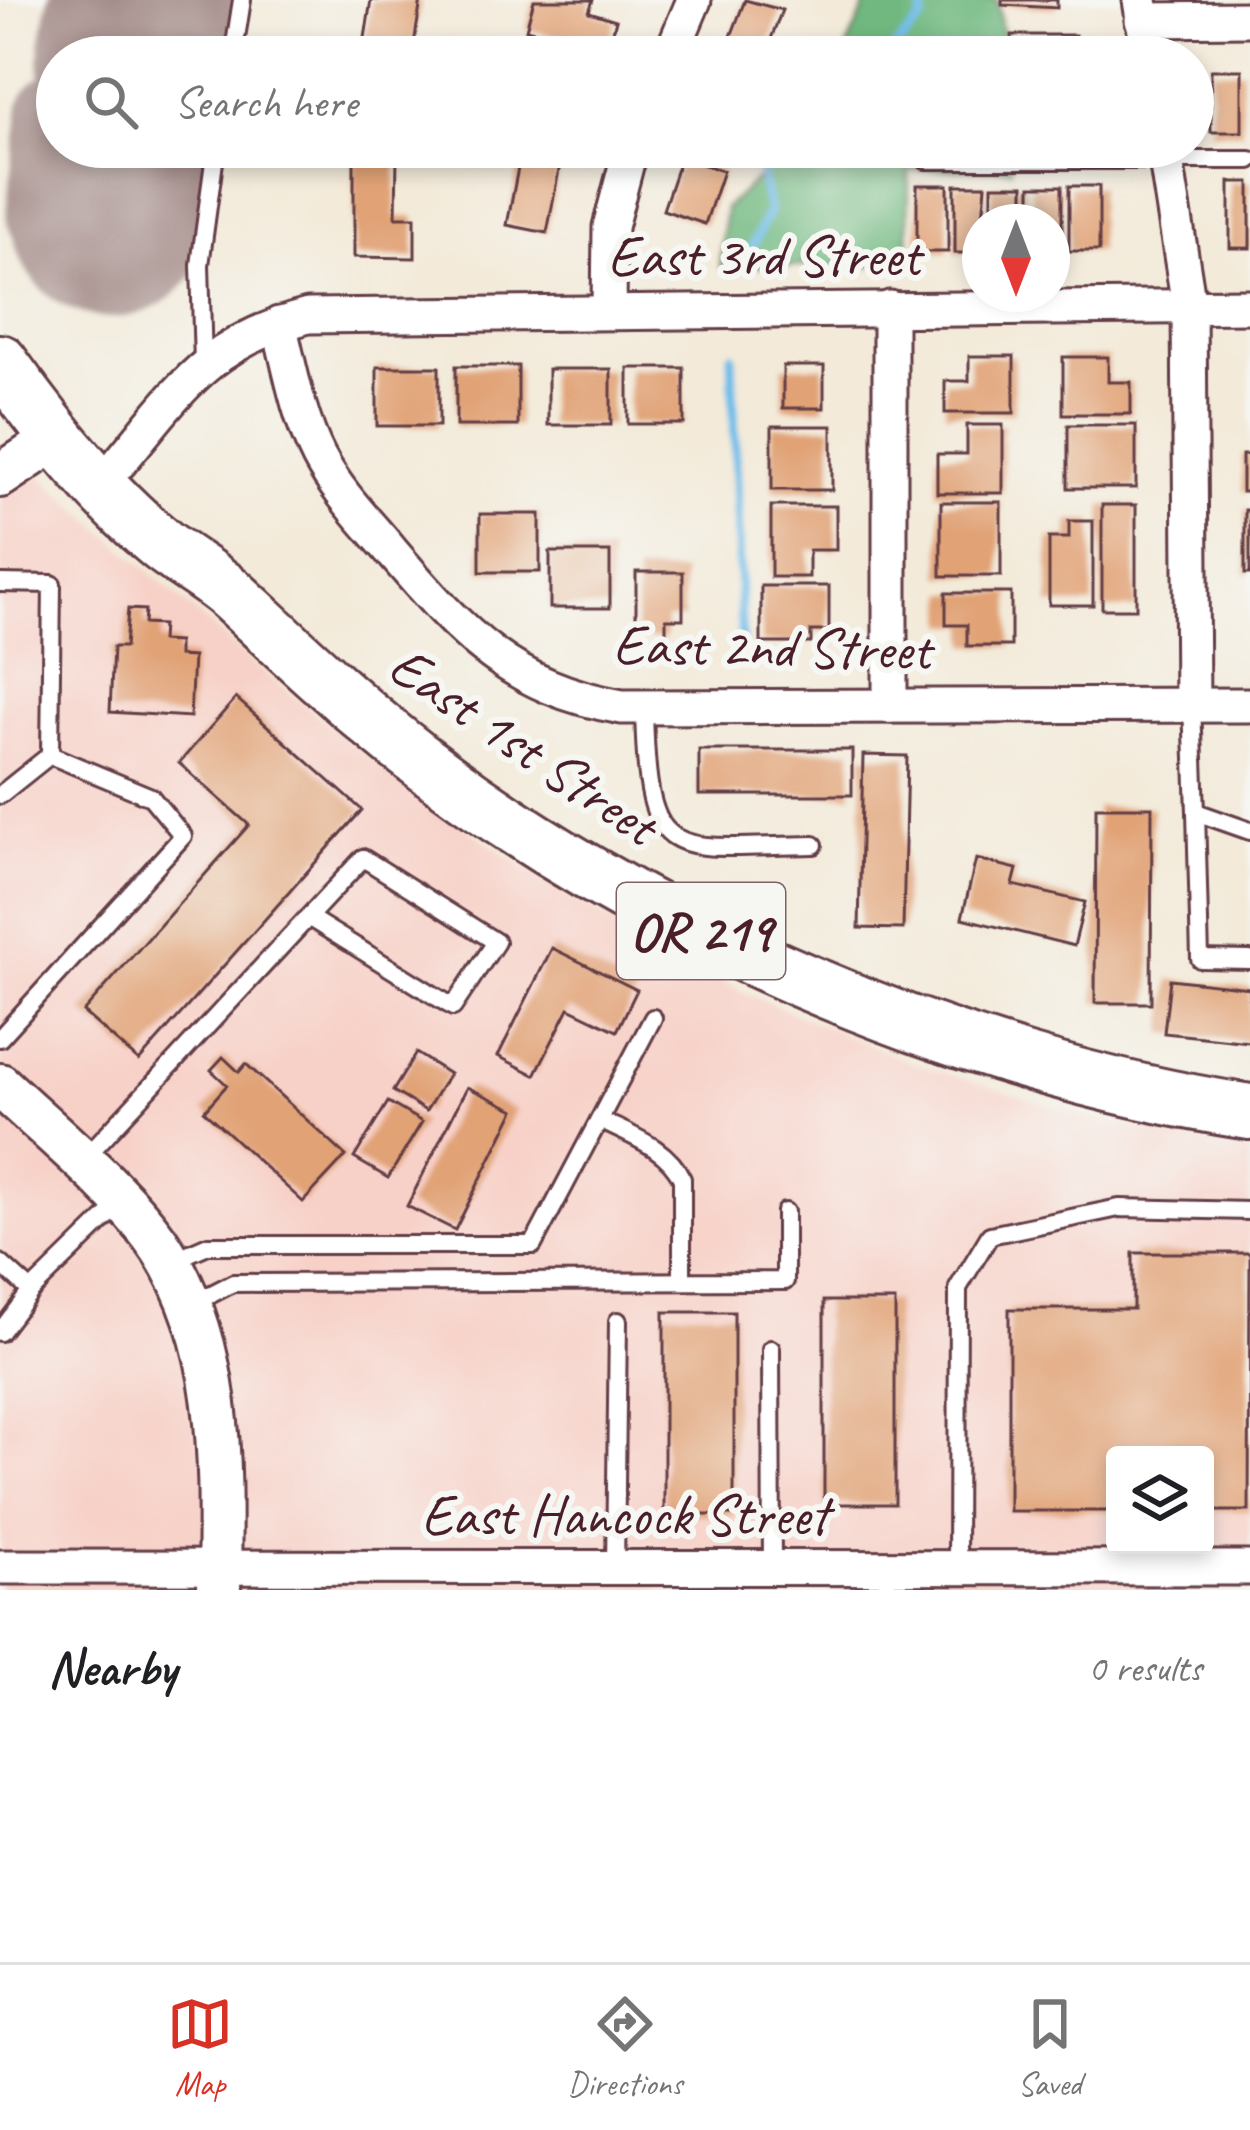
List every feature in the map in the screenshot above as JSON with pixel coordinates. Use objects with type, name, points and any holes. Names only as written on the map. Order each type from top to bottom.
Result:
[{"type":"main road","name":"East 1st Street","points":[[0,321],[231,594]]},
{"type":"main road","name":"East 1st Street","points":[[0,362],[57,438],[160,544],[231,594],[401,746],[502,816],[740,951],[954,1038],[1097,1081],[1250,1112]]},
{"type":"street","points":[[679,36],[694,0]]},
{"type":"street","points":[[1141,10],[1250,19]]},
{"type":"street","points":[[609,309],[610,227],[625,168]]},
{"type":"street","points":[[1167,168],[1189,306],[1192,705]]},
{"type":"street","name":"East 3rd Street","points":[[279,324],[343,312],[1250,306]]},
{"type":"street","points":[[890,308],[890,706]]},
{"type":"street","points":[[120,462],[203,362],[279,324]]},
{"type":"street","name":"East 2nd Street","points":[[279,324],[306,428],[334,484],[458,630],[517,674],[573,698],[644,707],[1250,705]]},
{"type":"street","points":[[0,476],[57,438]]},
{"type":"street","points":[[0,1085],[82,1161],[120,1204],[168,1262],[189,1305],[208,1360],[219,1447],[219,1579]]},
{"type":"street","name":"East Hancock Street","points":[[0,1567],[219,1579],[615,1568],[772,1568],[867,1579],[957,1568],[1023,1579],[1210,1579],[1250,1568]]},
{"type":"lane","points":[[236,36],[242,0]]},
{"type":"lane","points":[[1214,157],[1250,160]]},
{"type":"lane","points":[[203,362],[200,265],[214,168]]},
{"type":"lane","points":[[0,583],[52,584],[50,755]]},
{"type":"lane","points":[[1192,705],[1200,959],[1250,960]]},
{"type":"lane","points":[[644,707],[651,812],[678,841],[699,846],[814,845]]},
{"type":"lane","points":[[0,795],[50,755]]},
{"type":"lane","points":[[0,1038],[183,836],[151,796],[50,755]]},
{"type":"lane","points":[[1196,812],[1250,831]]},
{"type":"lane","points":[[82,1161],[308,917],[363,858],[496,942],[452,1007],[308,917]]},
{"type":"lane","points":[[168,1262],[208,1245],[533,1245],[653,1018]]},
{"type":"lane","points":[[600,1120],[665,1154],[676,1167],[682,1180],[682,1281]]},
{"type":"lane","points":[[0,1332],[31,1291],[120,1204]]},
{"type":"lane","points":[[957,1568],[958,1288],[990,1235],[1119,1208],[1250,1211]]},
{"type":"lane","points":[[189,1305],[233,1283],[785,1281],[785,1212]]},
{"type":"lane","points":[[0,1262],[31,1291]]},
{"type":"lane","points":[[615,1568],[618,1321]]},
{"type":"lane","points":[[771,1349],[772,1568]]},
{"type":"shaded area","points":[[0,440],[258,667],[410,790],[572,899],[741,991],[912,1063],[1084,1116],[1250,1152],[1250,1590],[0,1590]]},
{"type":"green space","points":[[868,0],[997,0],[1003,36],[852,36]]},
{"type":"green space","points":[[770,168],[1011,168],[909,170],[908,265],[720,267],[725,208]]},
{"type":"building","points":[[371,0],[421,0],[415,36],[365,36]]},
{"type":"building","points":[[534,0],[593,0],[589,12],[616,20],[612,36],[553,36],[526,29]]},
{"type":"building","points":[[745,0],[782,10],[772,36],[731,36]]},
{"type":"building","points":[[1002,0],[1057,0],[1057,8],[1002,5]]},
{"type":"building","points":[[1214,70],[1242,70],[1242,132],[1214,132]]},
{"type":"building","points":[[354,168],[397,168],[396,217],[415,217],[415,258],[354,257]]},
{"type":"building","points":[[518,168],[559,168],[547,233],[507,225]]},
{"type":"building","points":[[677,168],[723,171],[705,224],[663,210]]},
{"type":"building","points":[[1230,182],[1250,182],[1250,248],[1230,248]]},
{"type":"building","points":[[917,185],[948,185],[948,252],[917,252]]},
{"type":"building","points":[[955,185],[986,185],[984,204],[962,204],[962,253],[955,253]]},
{"type":"building","points":[[992,185],[1024,185],[1024,204],[992,204]]},
{"type":"building","points":[[1031,186],[1062,186],[1062,204],[1031,204]]},
{"type":"building","points":[[1069,186],[1099,186],[1099,251],[1070,251]]},
{"type":"building","points":[[969,356],[1014,356],[1014,413],[945,413],[945,381],[969,381]]},
{"type":"building","points":[[1063,357],[1108,357],[1108,382],[1131,382],[1131,414],[1063,414]]},
{"type":"building","points":[[456,366],[518,366],[518,426],[456,426]]},
{"type":"building","points":[[783,366],[824,366],[824,408],[783,408]]},
{"type":"building","points":[[377,367],[439,367],[439,426],[377,426]]},
{"type":"building","points":[[628,368],[684,368],[684,424],[628,424]]},
{"type":"building","points":[[548,369],[611,369],[611,425],[548,425]]},
{"type":"building","points":[[967,425],[1003,425],[1003,493],[937,493],[937,454],[967,454]]},
{"type":"building","points":[[1068,425],[1136,425],[1136,488],[1068,488]]},
{"type":"building","points":[[772,426],[832,426],[832,490],[772,490]]},
{"type":"building","points":[[1242,455],[1250,455],[1250,492],[1242,492]]},
{"type":"building","points":[[941,502],[1001,502],[1001,576],[941,576]]},
{"type":"building","points":[[1102,505],[1136,505],[1136,609],[1102,609]]},
{"type":"building","points":[[771,506],[836,506],[836,550],[809,550],[809,577],[771,577]]},
{"type":"building","points":[[1245,510],[1250,510],[1250,574],[1245,574]]},
{"type":"building","points":[[480,514],[540,514],[540,572],[480,572]]},
{"type":"building","points":[[1069,521],[1093,521],[1093,605],[1049,605],[1049,538],[1069,538]]},
{"type":"building","points":[[550,552],[610,552],[610,608],[550,608]]},
{"type":"building","points":[[636,572],[683,572],[683,619],[666,619],[666,639],[636,639]]},
{"type":"building","points":[[761,586],[829,586],[829,631],[811,631],[811,643],[761,643]]},
{"type":"building","points":[[946,593],[1011,593],[1011,646],[967,646],[967,625],[946,625]]},
{"type":"building","points":[[128,609],[145,610],[144,624],[162,625],[161,641],[178,642],[178,656],[193,657],[190,717],[110,712],[113,647],[125,647]]},
{"type":"building","points":[[236,698],[362,810],[139,1061],[83,1012],[249,825],[179,763]]},
{"type":"building","points":[[699,750],[852,750],[852,795],[699,795]]},
{"type":"building","points":[[863,755],[907,756],[903,929],[859,928]]},
{"type":"building","points":[[1096,807],[1152,807],[1151,1003],[1095,1003]]},
{"type":"building","points":[[976,859],[1017,869],[1013,885],[1085,902],[1074,946],[962,918]]},
{"type":"building","points":[[552,948],[637,990],[617,1031],[569,1008],[535,1075],[498,1056]]},
{"type":"building","points":[[1170,979],[1250,988],[1250,1042],[1164,1033]]},
{"type":"building","points":[[416,1053],[449,1074],[426,1111],[393,1091]]},
{"type":"building","points":[[223,1057],[239,1072],[246,1064],[346,1156],[303,1202],[204,1111],[227,1085],[211,1070]]},
{"type":"building","points":[[467,1087],[515,1110],[455,1230],[407,1206]]},
{"type":"building","points":[[388,1102],[422,1122],[388,1178],[354,1158]]},
{"type":"building","points":[[1133,1253],[1250,1253],[1249,1511],[1214,1511],[1214,1446],[1106,1446],[1106,1511],[1009,1511],[1009,1309],[1133,1309]]},
{"type":"building","points":[[824,1301],[895,1301],[895,1504],[824,1504]]},
{"type":"building","points":[[664,1312],[734,1312],[734,1515],[664,1515]]},
{"type":"waterway","points":[[906,36],[923,19],[922,0]]},
{"type":"waterway","points":[[742,268],[769,211],[761,174],[769,168]]},
{"type":"waterway","points":[[732,355],[742,657]]},
{"type":"taxiway","points":[[50,168],[45,213],[57,227],[87,232],[111,219]]},
{"type":"runway","points":[[142,36],[148,0]]},
{"type":"runway","points":[[111,219],[120,168]]}]
